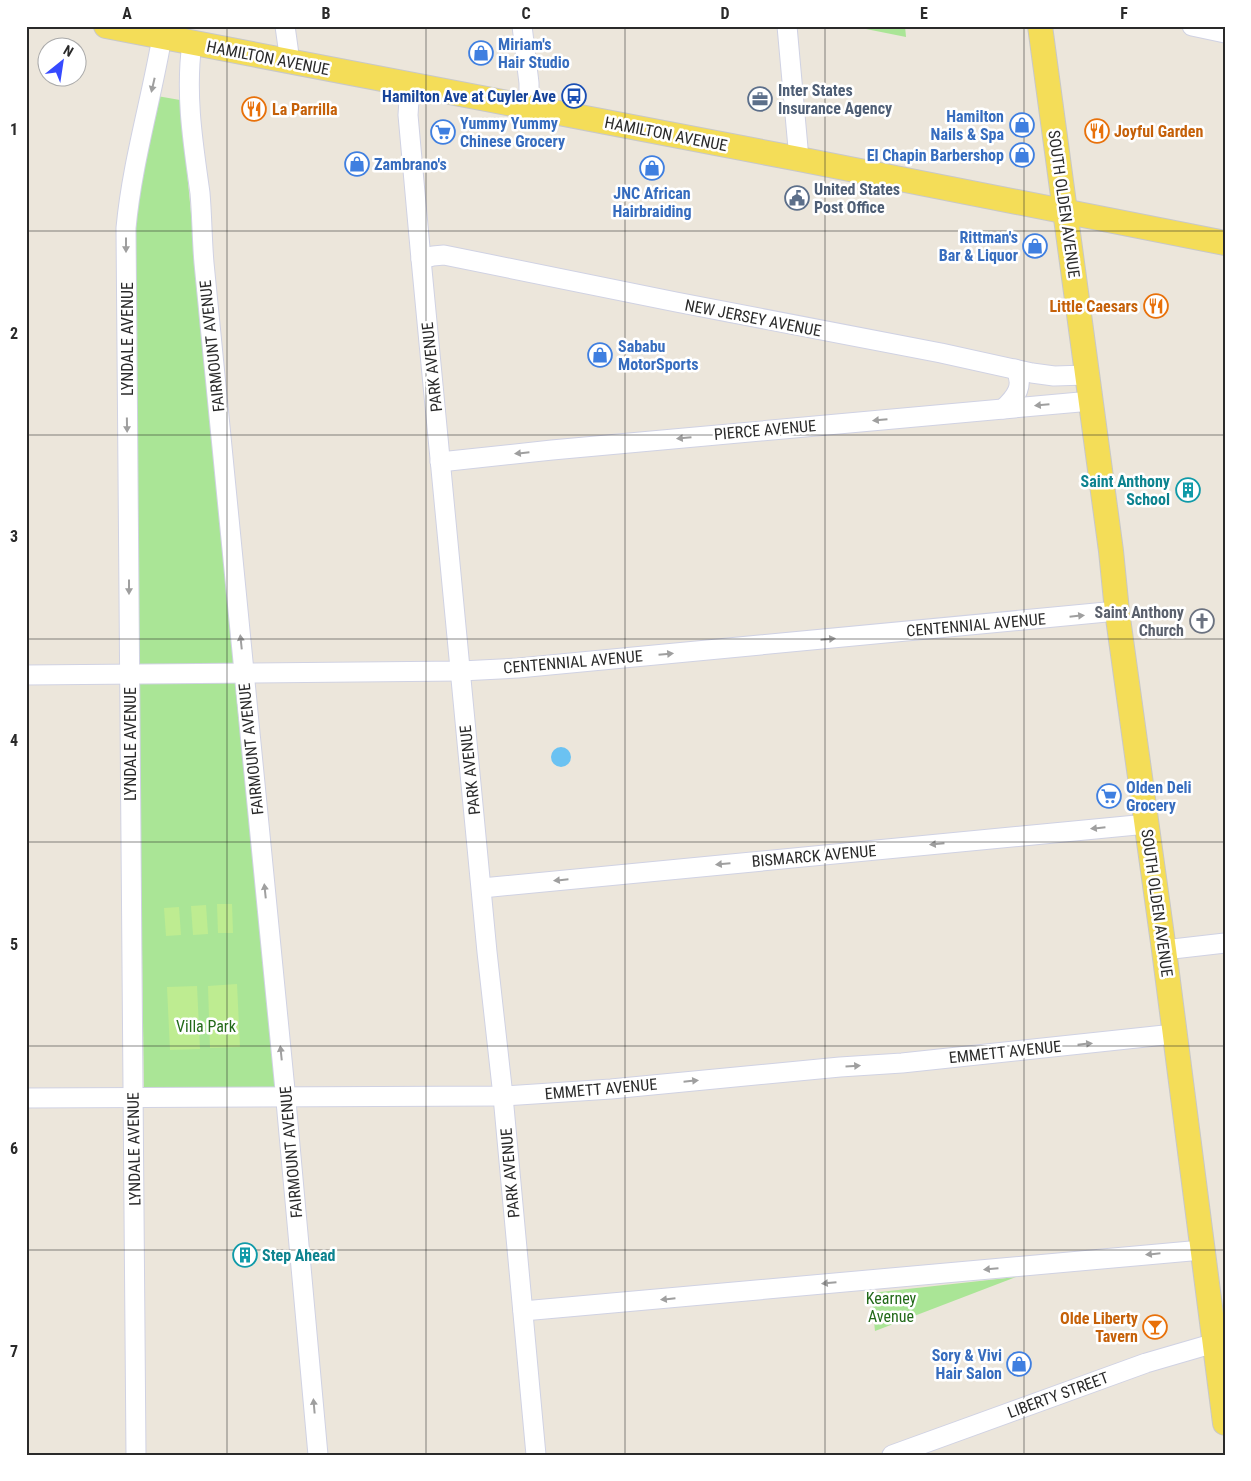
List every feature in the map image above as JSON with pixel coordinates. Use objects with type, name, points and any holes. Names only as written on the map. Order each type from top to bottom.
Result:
[{"type":"main road","name":"HAMILTON AVENUE","points":[[106,26],[799,159],[1225,244]]},
{"type":"main road","name":"SOUTH OLDEN AVENUE","points":[[1040,26],[1164,950],[1202,1250],[1219,1341],[1225,1423]]},
{"type":"street","points":[[285,26],[290,62]]},
{"type":"street","points":[[522,26],[529,83],[529,108]]},
{"type":"street","points":[[787,26],[799,159]]},
{"type":"street","points":[[1192,26],[1225,33]]},
{"type":"street","name":"LYNDALE AVENUE","points":[[136,1455],[126,228],[129,196],[139,142],[154,83],[162,37]]},
{"type":"street","name":"FAIRMOUNT AVENUE","points":[[192,43],[189,77],[192,139],[199,191],[204,263],[286,1098],[318,1455]]},
{"type":"street","name":"PARK AVENUE","points":[[410,85],[408,115],[421,259],[487,952],[503,1096],[536,1455]]},
{"type":"street","name":"NEW JERSEY AVENUE","points":[[421,259],[444,255],[1015,369],[1054,376],[1087,375]]},
{"type":"street","points":[[1003,409],[1013,400],[1019,388],[1020,376],[1015,369]]},
{"type":"street","name":"PIERCE AVENUE","points":[[440,462],[1091,401]]},
{"type":"street","name":"CENTENNIAL AVENUE","points":[[26,675],[461,671],[564,664],[1117,611]]},
{"type":"street","name":"BISMARCK AVENUE","points":[[482,888],[1147,824]]},
{"type":"street","points":[[1164,950],[1225,943]]},
{"type":"street","name":"EMMETT AVENUE","points":[[26,1098],[503,1096],[611,1089],[902,1063],[1174,1034]]},
{"type":"street","points":[[523,1312],[1202,1250]]},
{"type":"street","name":"LIBERTY STREET","points":[[892,1455],[1146,1363],[1219,1341]]},
{"type":"green space","points":[[851,26],[905,26],[906,37]]},
{"type":"green space","name":"Villa Park","points":[[157,96],[180,100],[276,1088],[144,1094],[132,215]]},
{"type":"green space","points":[[217,904],[232,904],[233,933],[218,933]]},
{"type":"green space","points":[[206,905],[208,934],[193,935],[191,906]]},
{"type":"green space","points":[[179,907],[181,935],[166,936],[164,908]]},
{"type":"green space","points":[[237,984],[240,1047],[210,1048],[208,986]]},
{"type":"green space","points":[[197,986],[200,1049],[170,1050],[167,987]]},
{"type":"green space","name":"Kearney Avenue","points":[[1016,1277],[875,1331],[871,1293]]},
{"type":"water","points":[[561,747],[568,750],[571,757],[568,764],[561,767],[554,764],[551,757],[554,750]]},
{"type":"place","name":"Miriam's Hair Studio","points":[[481,53]]},
{"type":"place","name":"Hamilton Ave at Cuyler Ave","points":[[574,96]]},
{"type":"place","name":"Inter States Insurance Agency","points":[[760,99]]},
{"type":"place","name":"La Parrilla","points":[[254,109]]},
{"type":"place","name":"Hamilton Nails & Spa","points":[[1022,125]]},
{"type":"place","name":"Joyful Garden","points":[[1097,131]]},
{"type":"place","name":"Yummy Yummy Chinese Grocery","points":[[443,132]]},
{"type":"place","name":"El Chapin Barbershop","points":[[1022,155]]},
{"type":"place","name":"Zambrano's","points":[[357,164]]},
{"type":"place","name":"JNC African Hairbraiding","points":[[652,168]]},
{"type":"place","name":"United States Post Office","points":[[797,198]]},
{"type":"place","name":"Rittman's Bar & Liquor","points":[[1035,246]]},
{"type":"place","name":"Little Caesars","points":[[1156,306]]},
{"type":"place","name":"Sababu MotorSports","points":[[600,355]]},
{"type":"place","name":"Saint Anthony School","points":[[1188,490]]},
{"type":"place","name":"Saint Anthony Church","points":[[1202,621]]},
{"type":"place","name":"Olden Deli Grocery","points":[[1109,796]]},
{"type":"place","name":"Step Ahead","points":[[245,1255]]},
{"type":"place","name":"Olde Liberty Tavern","points":[[1155,1327]]},
{"type":"place","name":"Sory & Vivi Hair Salon","points":[[1019,1364]]}]
